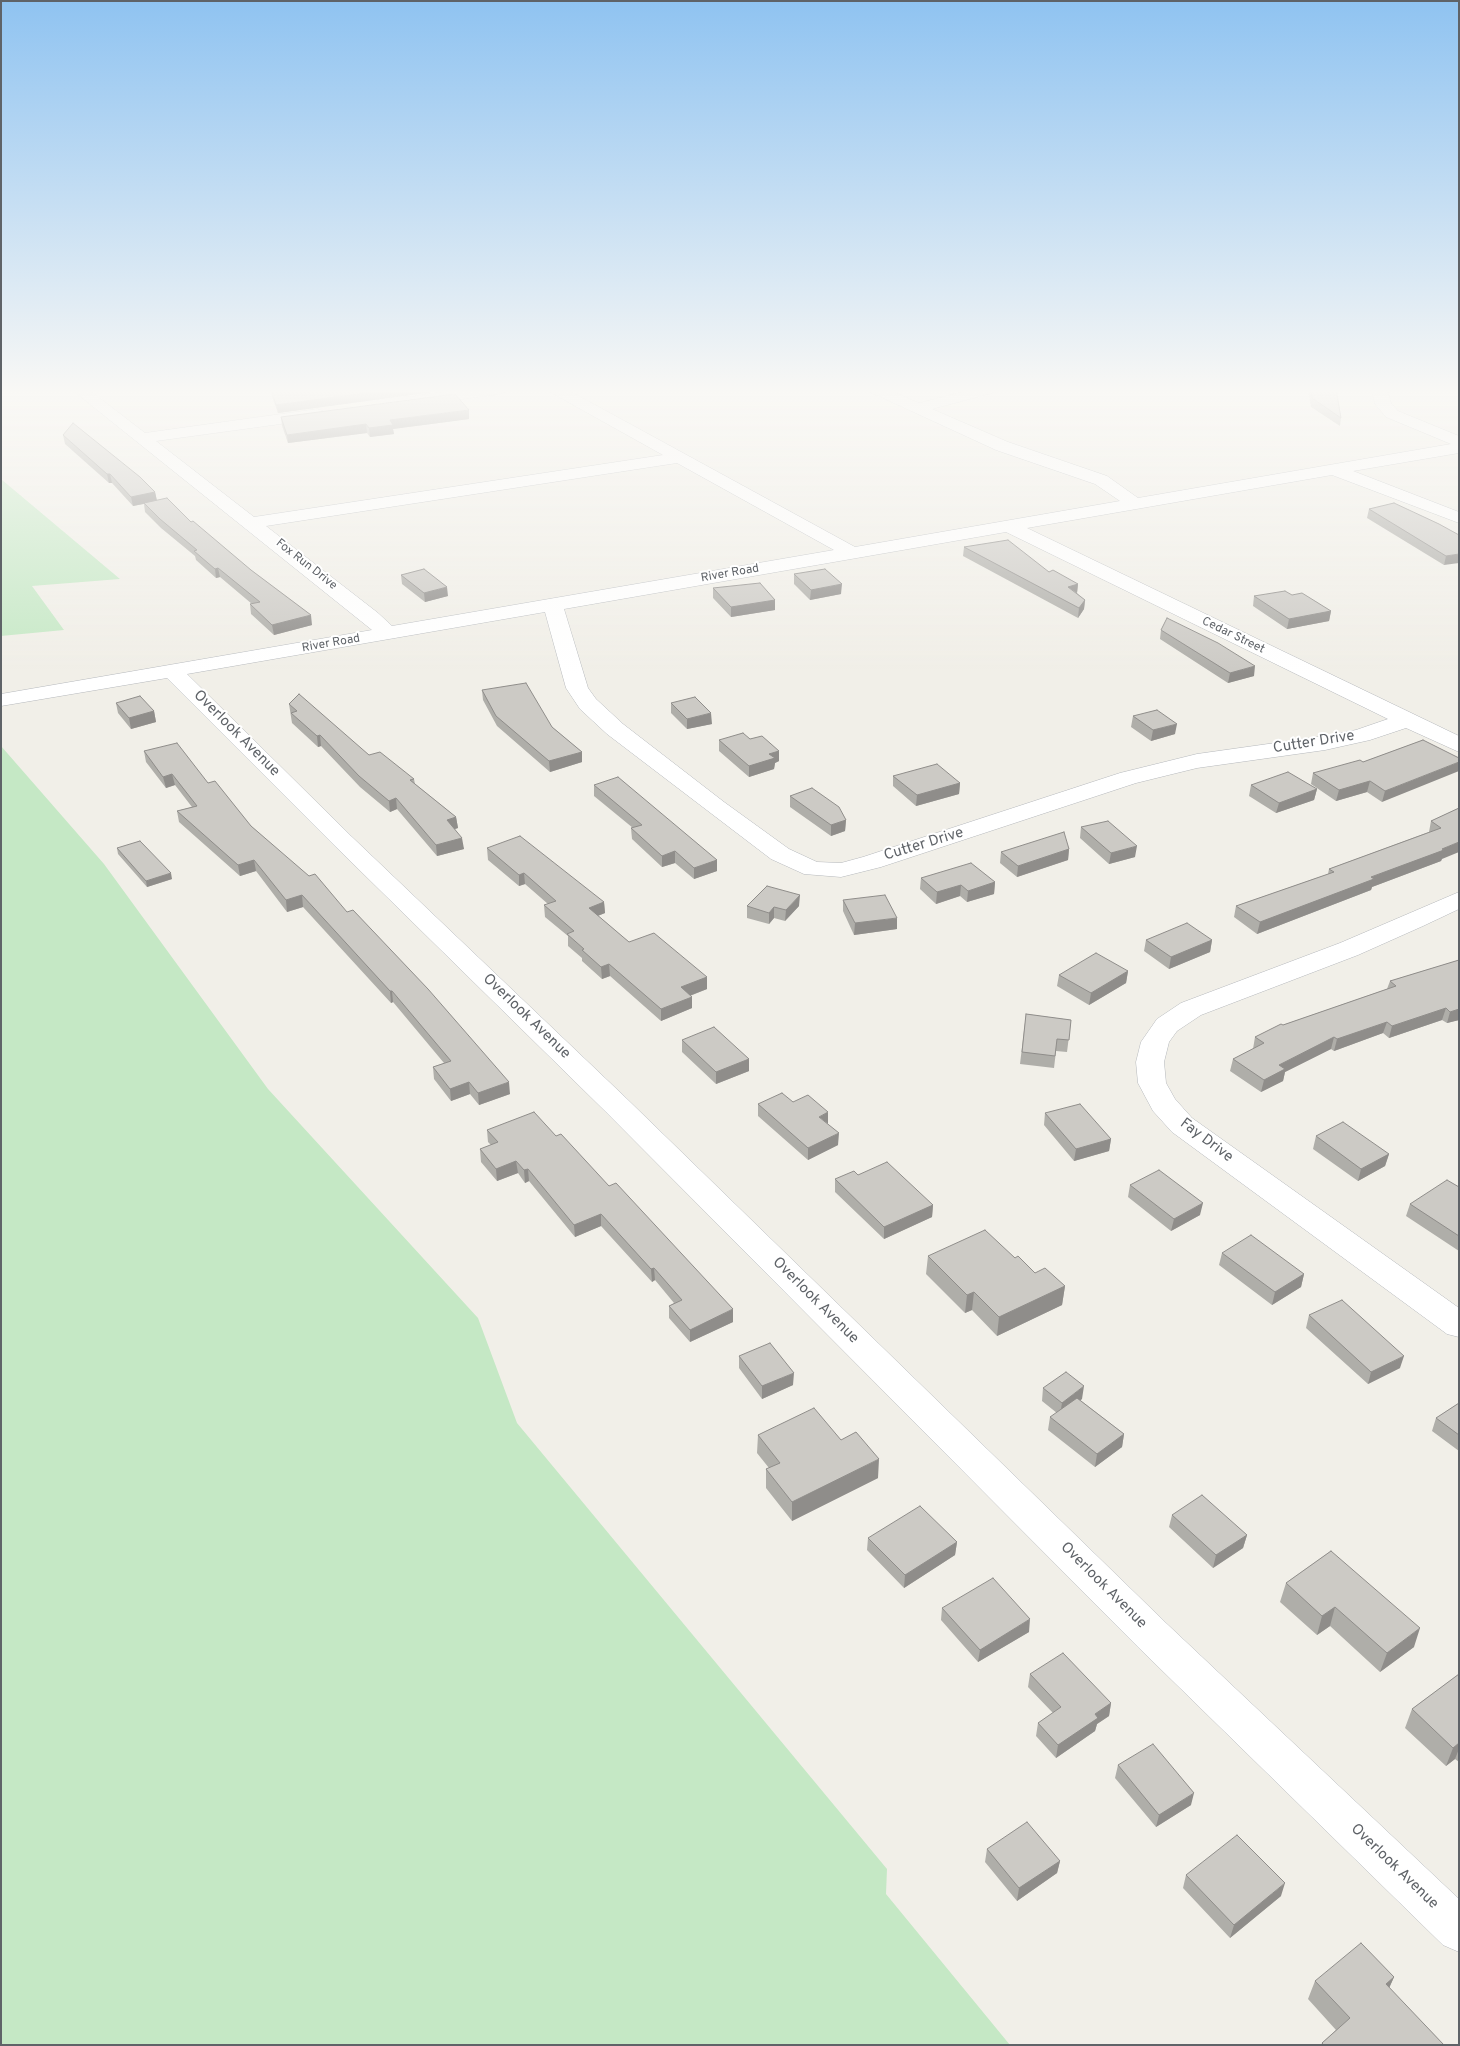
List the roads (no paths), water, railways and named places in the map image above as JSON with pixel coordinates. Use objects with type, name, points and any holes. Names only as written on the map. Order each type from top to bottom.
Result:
[{"type":"street","name":"Fox Run Drive","points":[[203,484],[371,617],[388,634]]},
{"type":"street","points":[[252,523],[505,484]]},
{"type":"street","points":[[727,484],[852,553]]},
{"type":"street","points":[[1107,484],[1136,505]]},
{"type":"street","name":"River Road","points":[[1,700],[1253,484]]},
{"type":"street","points":[[1373,484],[1459,518]]},
{"type":"street","name":"Cedar Street","points":[[1008,526],[1459,745]]},
{"type":"street","name":"Cutter Drive","points":[[553,605],[577,688],[588,704],[615,729],[780,854],[813,869],[841,870],[872,862],[1136,776],[1197,761],[1325,744],[1362,735],[1407,720]]},
{"type":"street","name":"Overlook Avenue","points":[[172,671],[616,1105],[1152,1635],[1459,1930]]},
{"type":"street","name":"Fay Drive","points":[[1459,899],[1348,950],[1191,1009],[1167,1025],[1155,1042],[1150,1062],[1152,1083],[1163,1104],[1182,1125],[1459,1325]]}]
